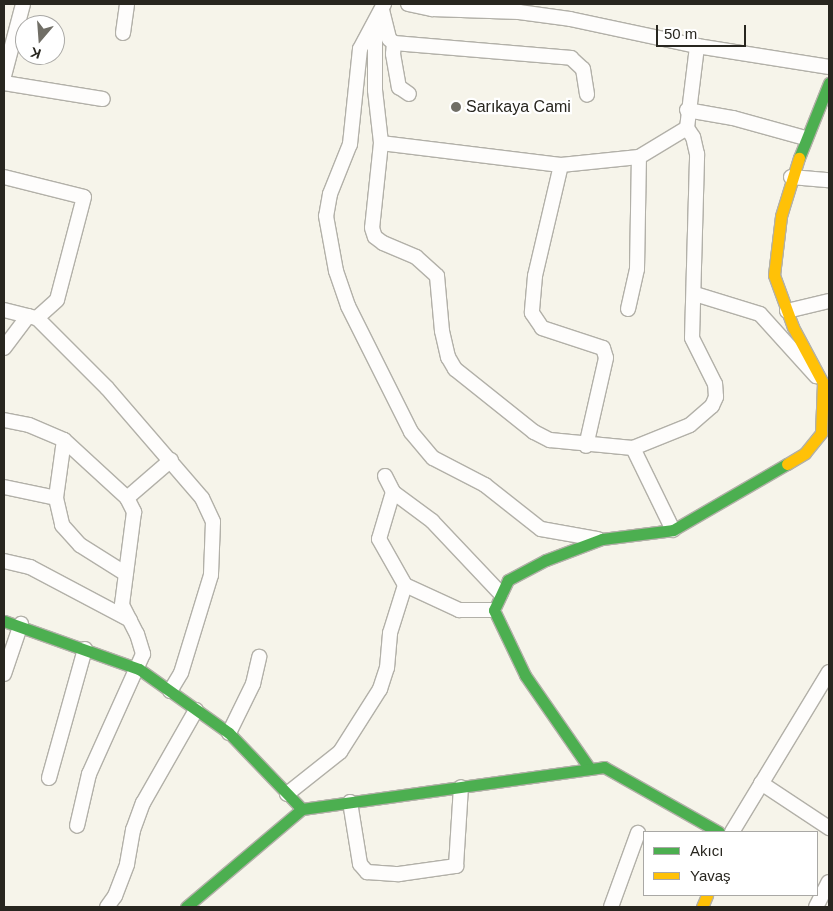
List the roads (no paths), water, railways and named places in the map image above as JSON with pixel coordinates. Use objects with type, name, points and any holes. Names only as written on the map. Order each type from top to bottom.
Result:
[{"type":"street","points":[[4,76],[7,50],[23,4]]},
{"type":"street","points":[[123,33],[127,4]]},
{"type":"street","points":[[408,4],[432,10],[519,12],[570,18],[697,46],[829,67]]},
{"type":"street","points":[[383,7],[375,25],[360,49],[350,144],[330,194],[326,216],[336,271],[348,306],[411,432],[433,458],[485,485],[541,530],[602,540]]},
{"type":"street","points":[[383,7],[389,39],[394,43],[571,58],[583,69],[587,94]]},
{"type":"street","points":[[375,25],[375,90],[381,143],[372,228],[375,237],[383,243],[416,257],[437,276],[442,331],[448,356],[455,369],[534,432],[550,440],[586,446],[633,448],[690,424],[712,406],[716,397],[715,384],[692,338],[695,294],[697,154],[693,137],[687,128],[687,110],[697,46]]},
{"type":"street","points":[[394,43],[395,75],[399,87],[409,94]]},
{"type":"street","points":[[590,768],[525,675],[494,610],[508,580],[546,560],[602,540],[673,530],[805,453],[821,433],[826,381],[787,311],[774,275],[781,216],[791,176],[829,83]]},
{"type":"street","points":[[4,84],[103,99]]},
{"type":"street","points":[[687,110],[733,118],[805,138]]},
{"type":"street","points":[[381,143],[561,165],[639,157],[687,128]]},
{"type":"street","points":[[628,309],[637,269],[639,157]]},
{"type":"street","points":[[561,165],[535,276],[532,313],[542,328],[603,348],[606,358],[586,446]]},
{"type":"street","points":[[791,176],[829,180]]},
{"type":"street","points":[[4,177],[84,197],[57,300],[32,317],[4,348]]},
{"type":"street","points":[[695,294],[760,314],[793,354],[826,381]]},
{"type":"street","points":[[787,311],[829,301]]},
{"type":"street","points":[[4,310],[32,317],[107,388],[202,498],[213,522],[211,575],[181,673],[170,691]]},
{"type":"street","points":[[4,420],[29,425],[64,440],[127,498],[134,512],[122,605],[143,654],[139,669],[89,774],[77,826]]},
{"type":"street","points":[[64,440],[56,498],[62,525],[80,545],[126,574]]},
{"type":"street","points":[[633,448],[673,530]]},
{"type":"street","points":[[127,498],[171,460]]},
{"type":"street","points":[[385,476],[393,492],[432,521],[501,594]]},
{"type":"street","points":[[4,487],[56,498]]},
{"type":"street","points":[[393,492],[379,539],[406,585],[459,610],[494,610]]},
{"type":"street","points":[[4,561],[30,567],[130,620]]},
{"type":"street","points":[[287,794],[340,752],[380,689],[387,668],[390,633],[406,585]]},
{"type":"street","points":[[4,621],[21,624],[139,669],[229,734],[302,809]]},
{"type":"street","points":[[4,674],[21,624]]},
{"type":"street","points":[[48,778],[85,649]]},
{"type":"street","points":[[229,734],[252,684],[259,657]]},
{"type":"street","points":[[733,831],[829,672]]},
{"type":"street","points":[[107,907],[115,896],[127,864],[133,830],[143,803],[196,710]]},
{"type":"street","points":[[186,907],[302,809],[350,802],[604,767],[717,831]]},
{"type":"street","points":[[761,783],[829,828]]},
{"type":"street","points":[[350,802],[360,864],[367,872],[399,874],[456,866],[461,787]]},
{"type":"street","points":[[610,907],[638,833]]},
{"type":"street","points":[[816,907],[829,882]]},
{"type":"place","name":"Sarıkaya Cami","points":[[456,107]]}]
